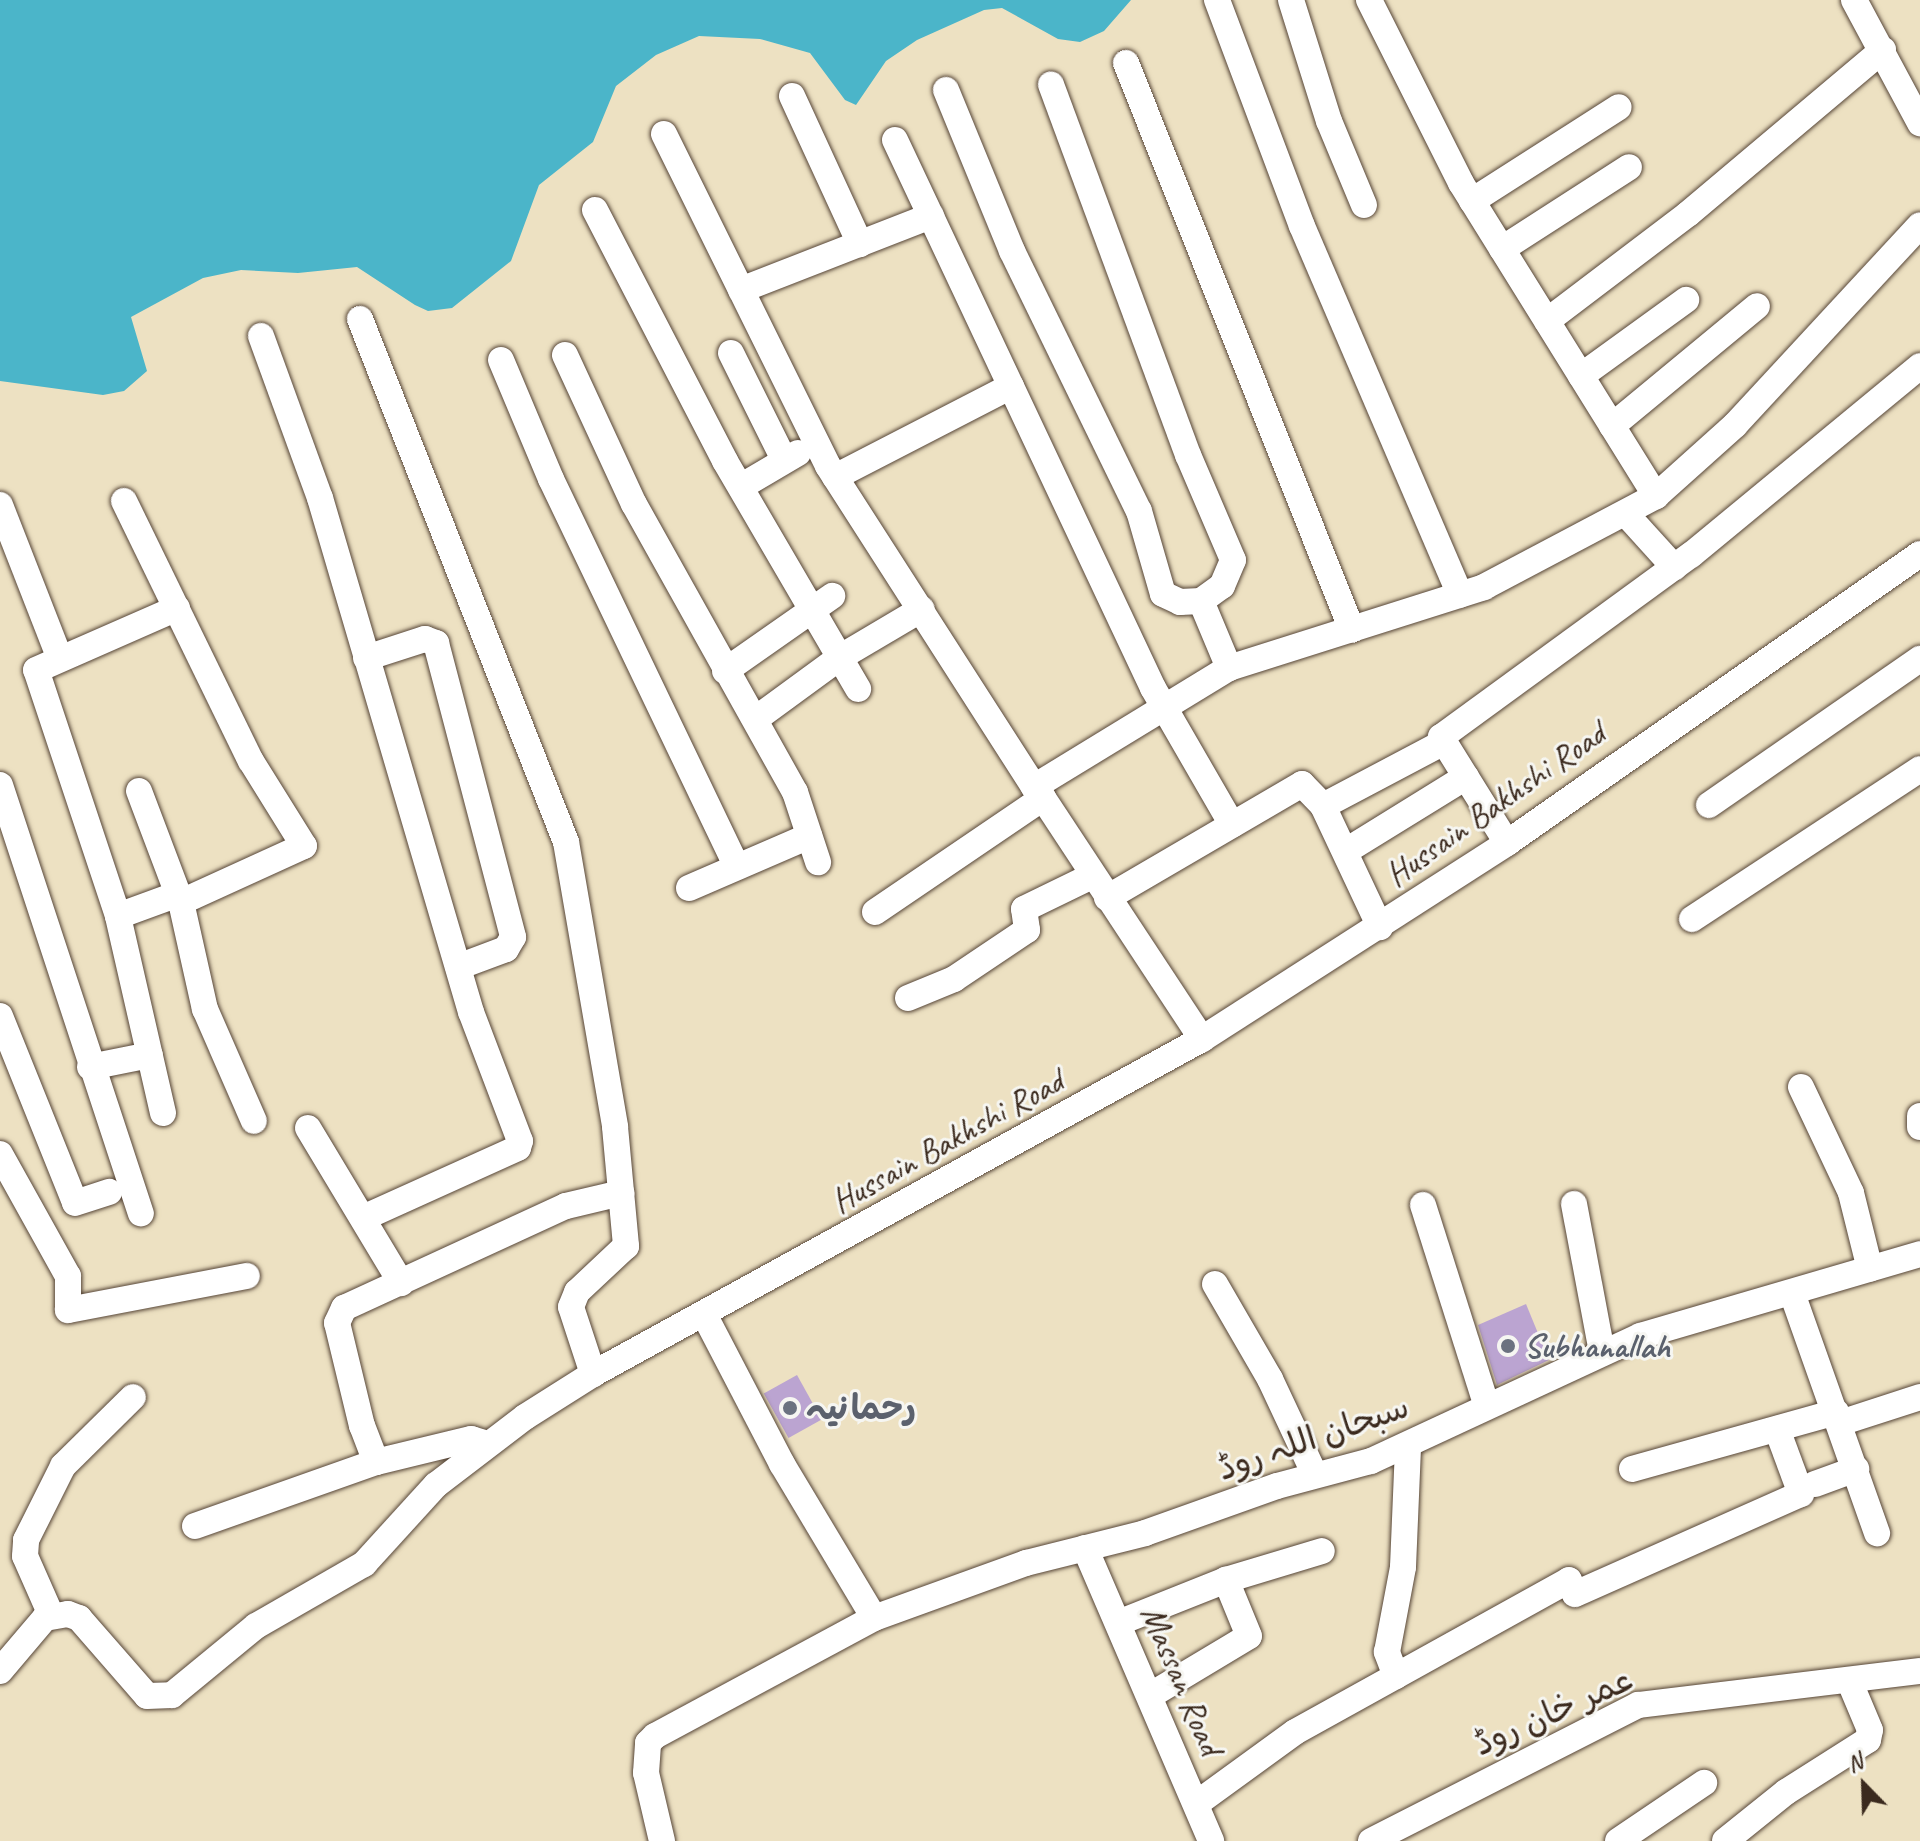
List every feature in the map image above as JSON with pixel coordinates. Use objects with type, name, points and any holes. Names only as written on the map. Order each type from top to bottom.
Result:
[{"type":"street","points":[[1217,0],[1302,226],[1460,595]]},
{"type":"street","points":[[1291,0],[1329,121],[1364,205]]},
{"type":"street","points":[[1369,0],[1472,201],[1656,496]]},
{"type":"street","points":[[1854,0],[1920,123]]},
{"type":"street","points":[[1547,321],[1688,214],[1883,50]]},
{"type":"street","points":[[1126,63],[1352,630]]},
{"type":"street","points":[[946,90],[1012,251],[1139,511],[1163,594],[1180,602],[1201,601],[1222,586],[1233,560],[1188,455],[1051,85]]},
{"type":"street","points":[[792,96],[860,244]]},
{"type":"street","points":[[1472,201],[1619,107]]},
{"type":"street","points":[[664,134],[835,477],[1092,876],[1202,1039]]},
{"type":"street","points":[[895,140],[1164,707],[1232,825]]},
{"type":"street","points":[[1502,249],[1629,167]]},
{"type":"street","points":[[595,210],[809,611],[858,689]]},
{"type":"street","points":[[741,290],[931,216]]},
{"type":"street","points":[[875,912],[1038,792],[1164,707],[1229,668],[1460,595],[1626,514],[1656,496],[1735,425],[1920,225]]},
{"type":"street","points":[[1581,376],[1686,300]]},
{"type":"street","points":[[1612,426],[1757,306]]},
{"type":"street","points":[[360,319],[559,815],[615,1127],[626,1250],[577,1292],[571,1307],[593,1374]]},
{"type":"street","points":[[261,336],[320,498],[458,967],[520,1145],[365,1217]]},
{"type":"street","points":[[731,353],[784,460]]},
{"type":"street","points":[[565,355],[634,504],[725,671],[757,718],[795,792],[818,862]]},
{"type":"street","points":[[501,360],[551,479],[736,865]]},
{"type":"street","points":[[1507,843],[1441,737],[1674,567],[1920,366]]},
{"type":"street","points":[[835,477],[1011,386]]},
{"type":"street","points":[[742,486],[816,442]]},
{"type":"street","points":[[118,916],[179,898],[304,846],[251,761],[124,501]]},
{"type":"street","points":[[0,505],[60,659]]},
{"type":"street","points":[[1626,514],[1674,567]]},
{"type":"street","name":"Hussain Bakhshi Road","points":[[42,1624],[79,1618],[147,1696],[172,1695],[256,1626],[364,1564],[436,1485],[487,1444],[593,1374],[705,1316],[1202,1039],[1507,843],[1920,554]]},
{"type":"street","points":[[725,671],[832,596]]},
{"type":"street","points":[[1201,601],[1229,668]]},
{"type":"street","points":[[163,1113],[118,916],[36,670],[177,608]]},
{"type":"street","points":[[757,718],[839,658],[922,609]]},
{"type":"street","points":[[366,658],[425,639],[436,643],[513,937],[506,949],[458,967]]},
{"type":"street","points":[[1709,805],[1920,659]]},
{"type":"street","points":[[1323,806],[1444,742]]},
{"type":"street","points":[[1692,919],[1920,769]]},
{"type":"street","points":[[1346,851],[1466,777]]},
{"type":"street","points":[[1107,898],[1299,784],[1310,787],[1323,806],[1380,927]]},
{"type":"street","points":[[0,785],[90,1067],[141,1213]]},
{"type":"street","points":[[139,791],[179,898],[205,1009],[254,1121]]},
{"type":"street","points":[[689,888],[736,865],[809,836]]},
{"type":"street","points":[[908,998],[954,979],[1027,930],[1024,909],[1092,876]]},
{"type":"street","points":[[0,1016],[75,1203],[109,1192]]},
{"type":"street","points":[[90,1067],[150,1055]]},
{"type":"street","points":[[1801,1087],[1848,1184],[1870,1269]]},
{"type":"street","points":[[1920,1116],[1920,1127]]},
{"type":"street","points":[[308,1128],[365,1217],[401,1283]]},
{"type":"street","points":[[0,1154],[68,1276],[68,1310],[247,1276]]},
{"type":"street","points":[[376,1462],[362,1426],[337,1318],[344,1308],[566,1206],[621,1193]]},
{"type":"street","points":[[1574,1204],[1602,1352]]},
{"type":"street","points":[[1423,1205],[1486,1404]]},
{"type":"street","name":"سبحان اللہ روڈ","points":[[662,1841],[646,1773],[648,1743],[655,1736],[874,1618],[1026,1563],[1085,1548],[1408,1446],[1486,1404],[1602,1352],[1920,1254]]},
{"type":"street","points":[[1215,1284],[1270,1379],[1315,1475]]},
{"type":"street","points":[[1792,1293],[1877,1533]]},
{"type":"street","points":[[705,1316],[782,1464],[874,1618]]},
{"type":"street","points":[[0,1671],[42,1624],[25,1556],[26,1540],[63,1466],[133,1397]]},
{"type":"street","points":[[1632,1469],[1777,1429],[1838,1418],[1920,1397]]},
{"type":"street","points":[[1196,1804],[1295,1732],[1569,1580],[1575,1594],[1801,1494],[1777,1429]]},
{"type":"street","points":[[195,1526],[376,1462],[471,1439],[487,1444]]},
{"type":"street","points":[[1396,1676],[1387,1652],[1403,1567],[1408,1446]]},
{"type":"street","points":[[1815,1484],[1856,1469]]},
{"type":"street","name":"Massan Road","points":[[1085,1548],[1151,1695],[1211,1841]]},
{"type":"street","points":[[1118,1623],[1226,1580],[1322,1551]]},
{"type":"street","points":[[1151,1695],[1249,1636],[1226,1580]]},
{"type":"street","name":"عمر خان روڈ","points":[[1371,1841],[1638,1705],[1920,1671]]},
{"type":"street","points":[[1725,1841],[1786,1792],[1868,1740],[1870,1730],[1849,1680]]},
{"type":"street","points":[[1618,1841],[1704,1783]]},
{"type":"water","points":[[0,0],[1131,0],[1104,31],[1080,42],[1058,39],[1002,8],[984,10],[917,40],[886,61],[856,105],[845,100],[810,53],[760,39],[699,36],[656,55],[616,86],[593,142],[539,185],[511,261],[452,308],[428,311],[357,267],[298,273],[241,270],[203,278],[131,317],[147,371],[124,391],[103,395],[0,381]]},
{"type":"building","name":"Subhanallah","points":[[1526,1304],[1549,1360],[1497,1385],[1478,1325]]},
{"type":"building","name":"رحمانیہ","points":[[797,1375],[822,1420],[788,1438],[764,1393]]},
{"type":"place","name":"Subhanallah","points":[[1508,1346]]},
{"type":"place","name":"رحمانیہ","points":[[790,1408]]}]
